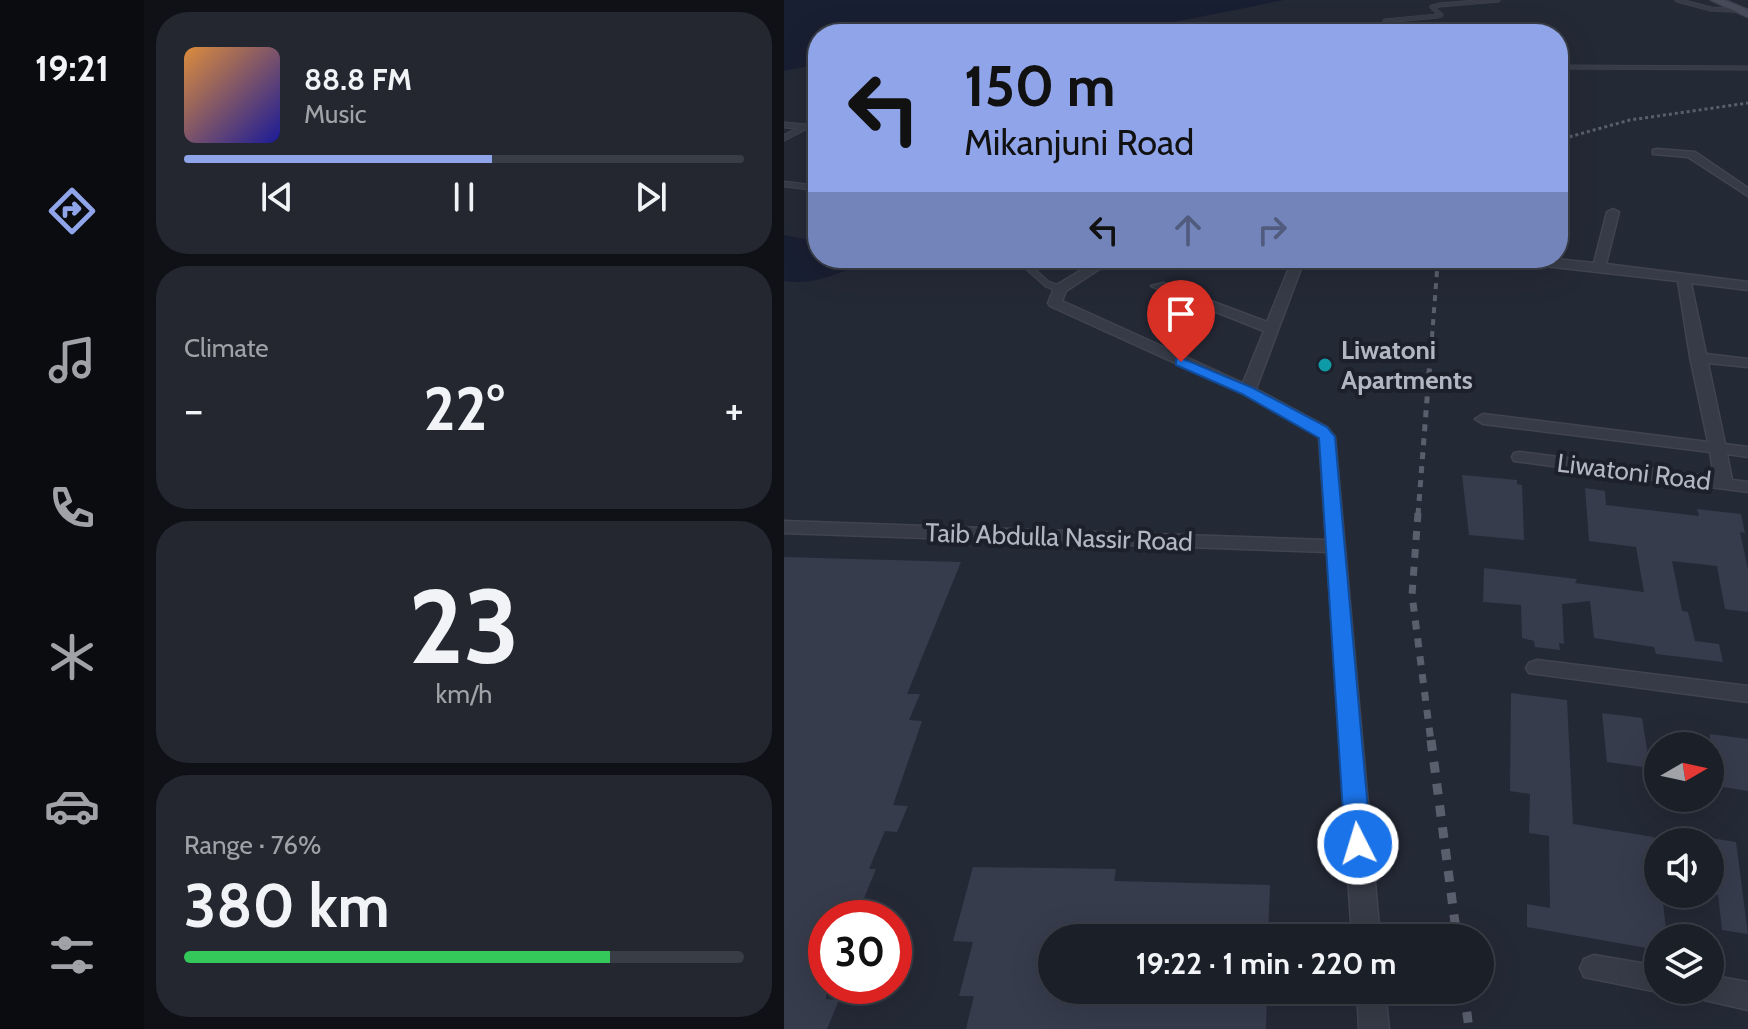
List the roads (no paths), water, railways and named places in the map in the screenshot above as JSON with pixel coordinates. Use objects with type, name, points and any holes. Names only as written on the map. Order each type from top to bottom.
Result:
[{"type":"main road","points":[[1713,4],[1740,9]]},
{"type":"street","points":[[1657,152],[1691,154],[1748,193]]},
{"type":"street","points":[[1599,267],[1613,212]]},
{"type":"street","points":[[1568,264],[1748,286]]},
{"type":"street","points":[[1094,268],[1060,289],[1055,303],[1248,391],[1321,430],[1327,437],[1333,546],[1365,924]]},
{"type":"street","points":[[1248,391],[1295,268]]},
{"type":"street","points":[[1684,279],[1724,483]]},
{"type":"street","points":[[1158,286],[1272,329]]},
{"type":"street","points":[[1697,357],[1748,363]]},
{"type":"street","points":[[1483,419],[1748,452]]},
{"type":"street","name":"Liwatoni Road","points":[[1520,457],[1748,487]]},
{"type":"street","name":"Taib Abdulla Nassir Road","points":[[784,527],[1333,546]]},
{"type":"street","points":[[1537,668],[1748,694]]},
{"type":"street","points":[[1594,968],[1644,977]]},
{"type":"street","points":[[1724,992],[1748,996]]},
{"type":"street","points":[[1372,1004],[1374,1029]]},
{"type":"lane","points":[[1385,21],[1441,15],[1432,9],[1433,6],[1498,0]]},
{"type":"lane","points":[[1677,0],[1713,4]]},
{"type":"lane","points":[[1568,67],[1748,68]]},
{"type":"lane","points":[[784,125],[808,127]]},
{"type":"lane","points":[[784,138],[805,127]]},
{"type":"lane","points":[[784,184],[808,187]]},
{"type":"lane","points":[[1029,268],[1047,284],[1060,289]]},
{"type":"water","points":[[784,0],[1284,0],[1164,24],[808,24],[808,66],[784,71]]},
{"type":"water","points":[[784,235],[808,240],[808,268],[850,268],[818,280],[784,281]]},
{"type":"railway","points":[[1568,137],[1630,120],[1748,103]]},
{"type":"railway","points":[[1432,337],[1437,268]]},
{"type":"railway","points":[[1418,515],[1432,335]]},
{"type":"railway","points":[[1418,513],[1412,595],[1431,742]]},
{"type":"railway","points":[[1431,740],[1455,924]]},
{"type":"railway","points":[[1466,1004],[1469,1029]]},
{"type":"place","name":"Liwatoni Apartments","points":[[1325,365]]}]
